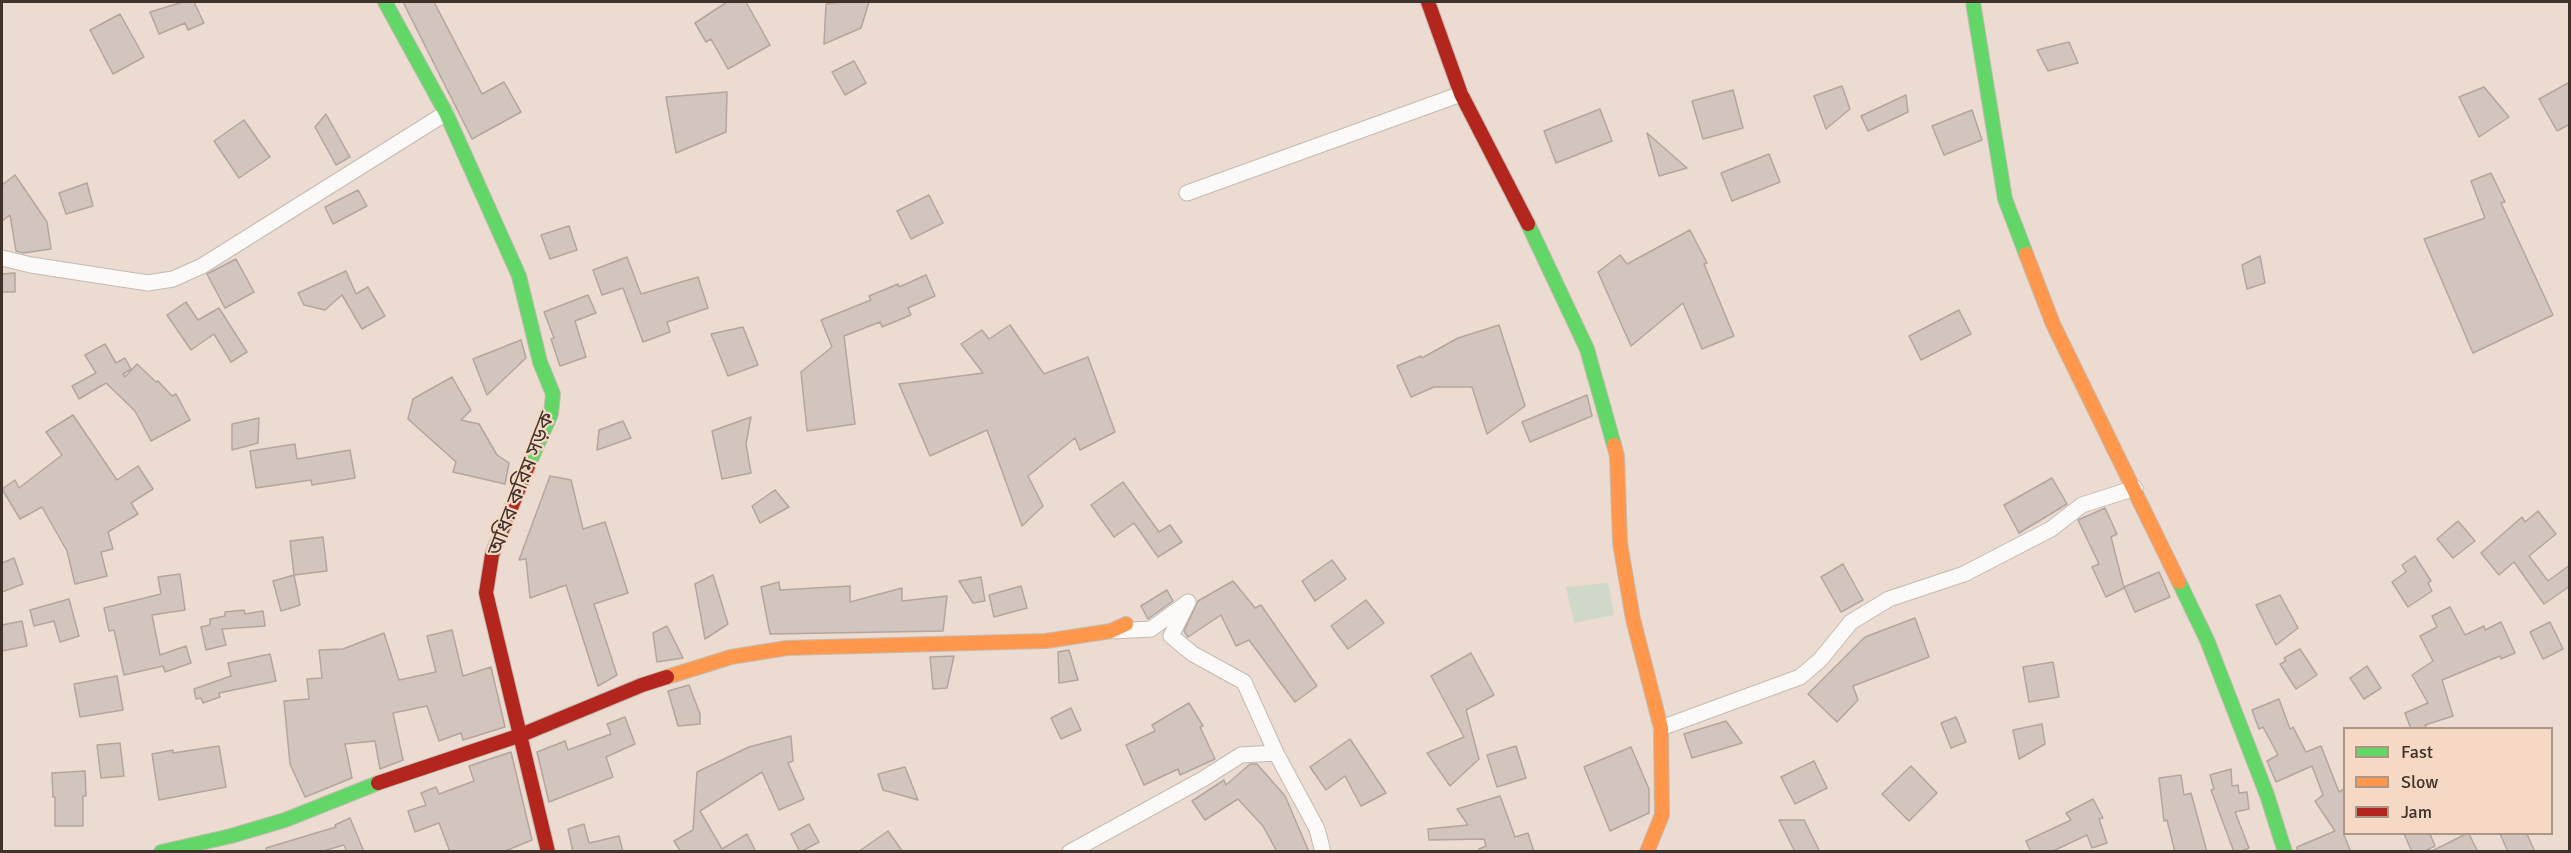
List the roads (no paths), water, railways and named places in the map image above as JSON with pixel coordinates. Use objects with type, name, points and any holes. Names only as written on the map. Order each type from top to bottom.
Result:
[{"type":"street","name":"অধির করিম সড়ক","points":[[386,2],[446,113],[519,276],[540,362],[553,394],[551,414],[492,555],[486,593],[548,852]]},
{"type":"street","points":[[1428,2],[1461,94],[1538,243],[1587,349],[1617,456],[1620,543],[1633,620],[1661,728],[1662,815],[1647,852]]},
{"type":"street","points":[[1973,2],[2005,199],[2053,324],[2135,488],[2207,640],[2267,795],[2285,852]]},
{"type":"street","points":[[1187,193],[1461,94]]},
{"type":"street","points":[[2,258],[31,265],[148,283],[173,279],[202,266],[446,113]]},
{"type":"street","points":[[1661,728],[1800,677],[1820,660],[1851,622],[1889,599],[1964,574],[2051,528],[2082,505],[2135,488]]},
{"type":"street","points":[[161,852],[231,836],[285,820],[393,777],[521,735],[642,685],[731,657],[787,648],[1013,644],[1111,631],[1151,629],[1188,603],[1171,636],[1193,654],[1244,682],[1276,753],[1317,829],[1323,852]]},
{"type":"street","points":[[1111,631],[1126,624]]},
{"type":"street","points":[[1070,852],[1193,785],[1241,755],[1276,753]]}]
